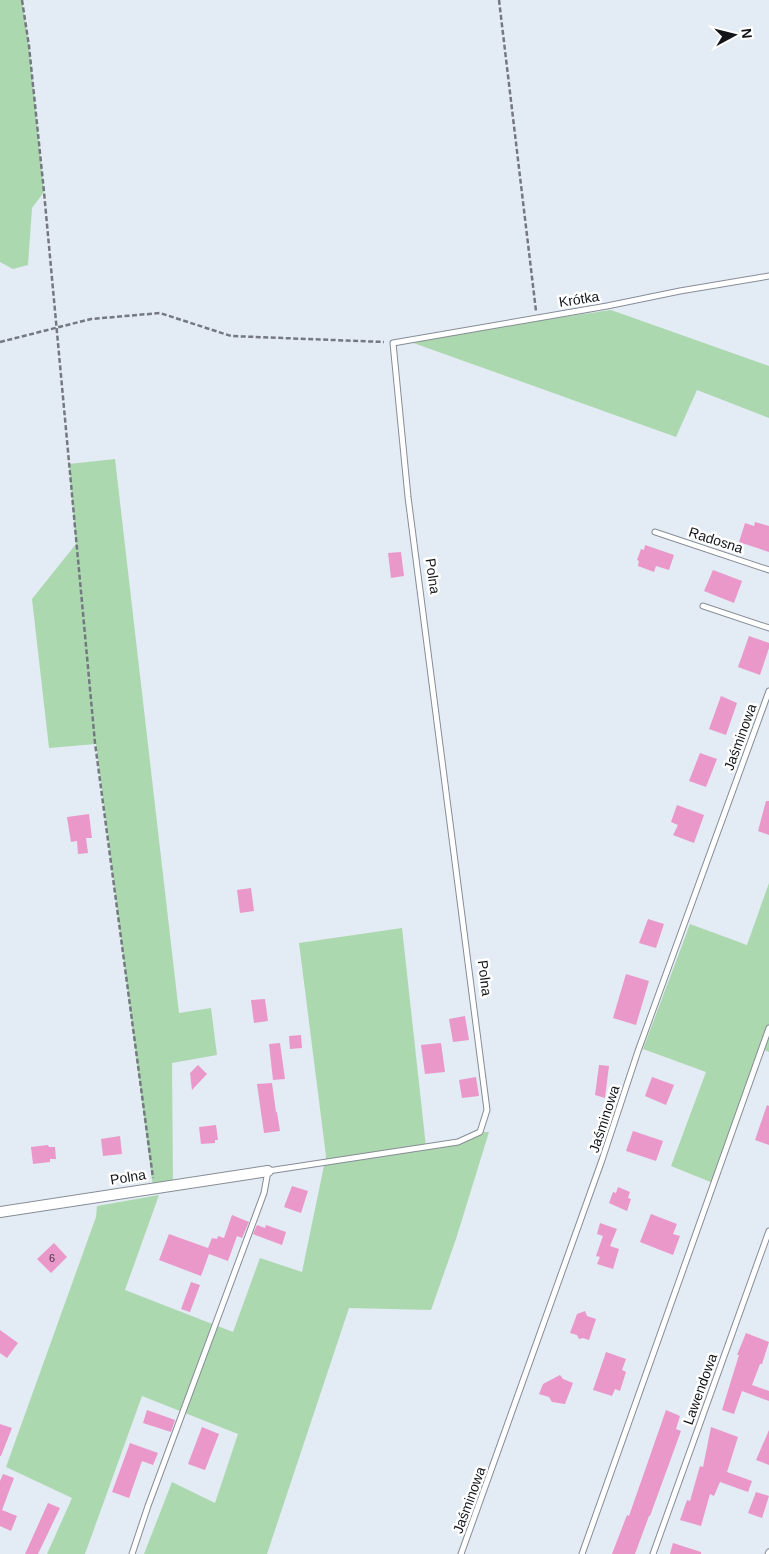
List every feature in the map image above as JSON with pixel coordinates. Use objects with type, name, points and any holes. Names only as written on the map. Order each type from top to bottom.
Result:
[{"type":"street","name":"Polna","points":[[0,1212],[268,1170]]},
{"type":"lane","name":"Krótka","points":[[393,343],[769,276]]},
{"type":"lane","name":"Polna","points":[[268,1170],[458,1142],[480,1132],[487,1110],[408,496],[393,343]]},
{"type":"lane","name":"Radosna","points":[[655,532],[769,570]]},
{"type":"lane","points":[[703,606],[769,628]]},
{"type":"lane","name":"Jaśminowa","points":[[461,1554],[602,1160],[642,1042],[769,691]]},
{"type":"lane","points":[[582,1554],[769,1028]]},
{"type":"lane","points":[[132,1554],[264,1193],[268,1170]]},
{"type":"lane","name":"Lawendowa","points":[[653,1554],[769,1231]]},
{"type":"path","points":[[22,0],[30,56],[94,734],[153,1187]]},
{"type":"path","points":[[499,0],[536,318]]},
{"type":"path","points":[[0,342],[91,319],[160,313],[231,336],[393,343]]},
{"type":"green space","points":[[0,0],[22,0],[29,46],[44,192],[32,208],[28,265],[13,269],[0,262]]},
{"type":"green space","points":[[611,310],[769,366],[769,418],[697,390],[676,437],[405,340]]},
{"type":"green space","points":[[115,459],[179,1013],[211,1008],[217,1055],[172,1063],[173,1184],[153,1187],[96,744],[49,748],[32,599],[76,544],[69,464]]},
{"type":"green space","points":[[769,883],[769,1052],[760,1048],[713,1183],[671,1166],[706,1072],[643,1049],[690,924],[747,945]]},
{"type":"green space","points":[[402,928],[426,1147],[458,1142],[480,1132],[489,1132],[456,1239],[431,1310],[349,1308],[267,1554],[144,1554],[172,1482],[215,1503],[238,1434],[142,1396],[85,1554],[47,1554],[72,1498],[6,1467],[96,1217],[97,1206],[159,1195],[125,1290],[233,1332],[260,1258],[302,1272],[326,1156],[299,943]]},
{"type":"building","points":[[755,522],[769,526],[769,552],[739,542],[745,523],[754,526]]},
{"type":"building","points":[[645,545],[674,555],[669,570],[656,566],[654,572],[638,566],[639,561],[637,560],[641,549],[644,550]]},
{"type":"building","points":[[401,552],[404,576],[391,578],[388,553]]},
{"type":"building","points":[[713,570],[742,581],[734,603],[704,591]]},
{"type":"building","points":[[749,636],[769,643],[760,675],[738,667]]},
{"type":"building","points":[[721,696],[737,703],[726,735],[709,729]]},
{"type":"building","points":[[700,753],[717,759],[706,787],[689,781]]},
{"type":"building","points":[[766,801],[769,801],[769,835],[758,831]]},
{"type":"building","points":[[677,805],[704,815],[694,843],[673,835],[678,825],[671,822]]},
{"type":"building","points":[[89,814],[92,838],[86,838],[88,853],[78,854],[77,841],[71,842],[67,817]]},
{"type":"building","points":[[251,888],[254,911],[240,913],[237,890]]},
{"type":"building","points":[[648,919],[664,924],[656,948],[639,943]]},
{"type":"building","points":[[626,974],[649,981],[636,1025],[613,1018]]},
{"type":"building","points":[[265,999],[268,1021],[254,1023],[251,1000]]},
{"type":"building","points":[[465,1016],[469,1040],[453,1042],[449,1019]]},
{"type":"building","points":[[301,1035],[302,1048],[290,1049],[289,1036]]},
{"type":"building","points":[[280,1043],[285,1079],[273,1080],[269,1044]]},
{"type":"building","points":[[441,1043],[445,1072],[425,1074],[421,1045]]},
{"type":"building","points":[[198,1065],[207,1074],[192,1090],[190,1073]]},
{"type":"building","points":[[599,1065],[609,1066],[605,1098],[595,1095]]},
{"type":"building","points":[[476,1077],[479,1096],[462,1098],[459,1080]]},
{"type":"building","points":[[652,1077],[674,1085],[666,1105],[645,1096]]},
{"type":"building","points":[[272,1083],[280,1131],[264,1133],[257,1084]]},
{"type":"building","points":[[767,1105],[769,1106],[769,1145],[755,1140]]},
{"type":"building","points":[[216,1125],[218,1140],[215,1140],[215,1143],[201,1144],[199,1127]]},
{"type":"building","points":[[633,1131],[663,1141],[656,1161],[626,1151]]},
{"type":"building","points":[[120,1136],[122,1154],[103,1156],[101,1139]]},
{"type":"building","points":[[48,1145],[49,1147],[55,1147],[56,1159],[50,1159],[50,1162],[33,1164],[31,1147]]},
{"type":"building","points":[[292,1186],[308,1191],[301,1213],[284,1207]]},
{"type":"building","points":[[618,1187],[630,1192],[628,1198],[631,1199],[627,1211],[609,1203],[613,1192],[616,1193]]},
{"type":"building","points":[[651,1214],[677,1224],[673,1234],[680,1236],[673,1255],[640,1242]]},
{"type":"building","points":[[232,1215],[249,1222],[242,1238],[237,1236],[228,1261],[209,1254],[201,1276],[159,1260],[169,1234],[208,1248],[212,1238],[217,1239],[218,1236],[224,1238]]},
{"type":"building","points":[[600,1223],[617,1229],[610,1246],[619,1249],[613,1269],[597,1264],[600,1257],[596,1256],[603,1236],[597,1234]]},
{"type":"building","points":[[257,1225],[265,1228],[266,1225],[286,1232],[282,1245],[253,1234]]},
{"type":"building","points":[[54,1243],[67,1257],[51,1273],[37,1259]]},
{"type":"building","points":[[191,1282],[200,1285],[190,1312],[181,1309]]},
{"type":"building","points":[[585,1311],[587,1316],[596,1319],[589,1340],[579,1339],[577,1335],[570,1333],[577,1314]]},
{"type":"building","points":[[0,1330],[18,1343],[7,1358],[0,1353]]},
{"type":"building","points":[[746,1333],[769,1342],[762,1364],[760,1364],[752,1385],[769,1391],[769,1401],[742,1391],[734,1414],[722,1410],[739,1355],[737,1355]]},
{"type":"building","points":[[606,1352],[626,1359],[622,1370],[626,1372],[620,1391],[615,1389],[612,1396],[593,1390]]},
{"type":"building","points":[[560,1375],[563,1379],[573,1383],[565,1404],[552,1402],[549,1397],[539,1394],[543,1384]]},
{"type":"building","points":[[147,1410],[175,1420],[171,1432],[143,1423]]},
{"type":"building","points":[[666,1410],[680,1416],[676,1429],[681,1431],[650,1516],[635,1554],[612,1554],[627,1515],[629,1516]]},
{"type":"building","points":[[0,1424],[12,1428],[1,1456],[0,1456]]},
{"type":"building","points":[[202,1427],[219,1434],[205,1470],[188,1464]]},
{"type":"building","points":[[711,1427],[738,1437],[727,1472],[752,1481],[748,1492],[720,1482],[714,1496],[710,1494],[701,1526],[680,1520],[687,1500],[690,1501],[700,1466],[703,1467]]},
{"type":"building","points":[[769,1430],[769,1465],[756,1460]]},
{"type":"building","points":[[130,1443],[158,1453],[153,1465],[142,1461],[129,1498],[112,1492]]},
{"type":"building","points":[[3,1474],[14,1478],[2,1510],[17,1516],[11,1531],[0,1526],[0,1481]]},
{"type":"building","points":[[756,1492],[769,1496],[762,1518],[748,1513]]},
{"type":"building","points":[[48,1503],[60,1508],[38,1554],[25,1554]]},
{"type":"building","points":[[673,1543],[701,1552],[701,1554],[670,1554]]}]
